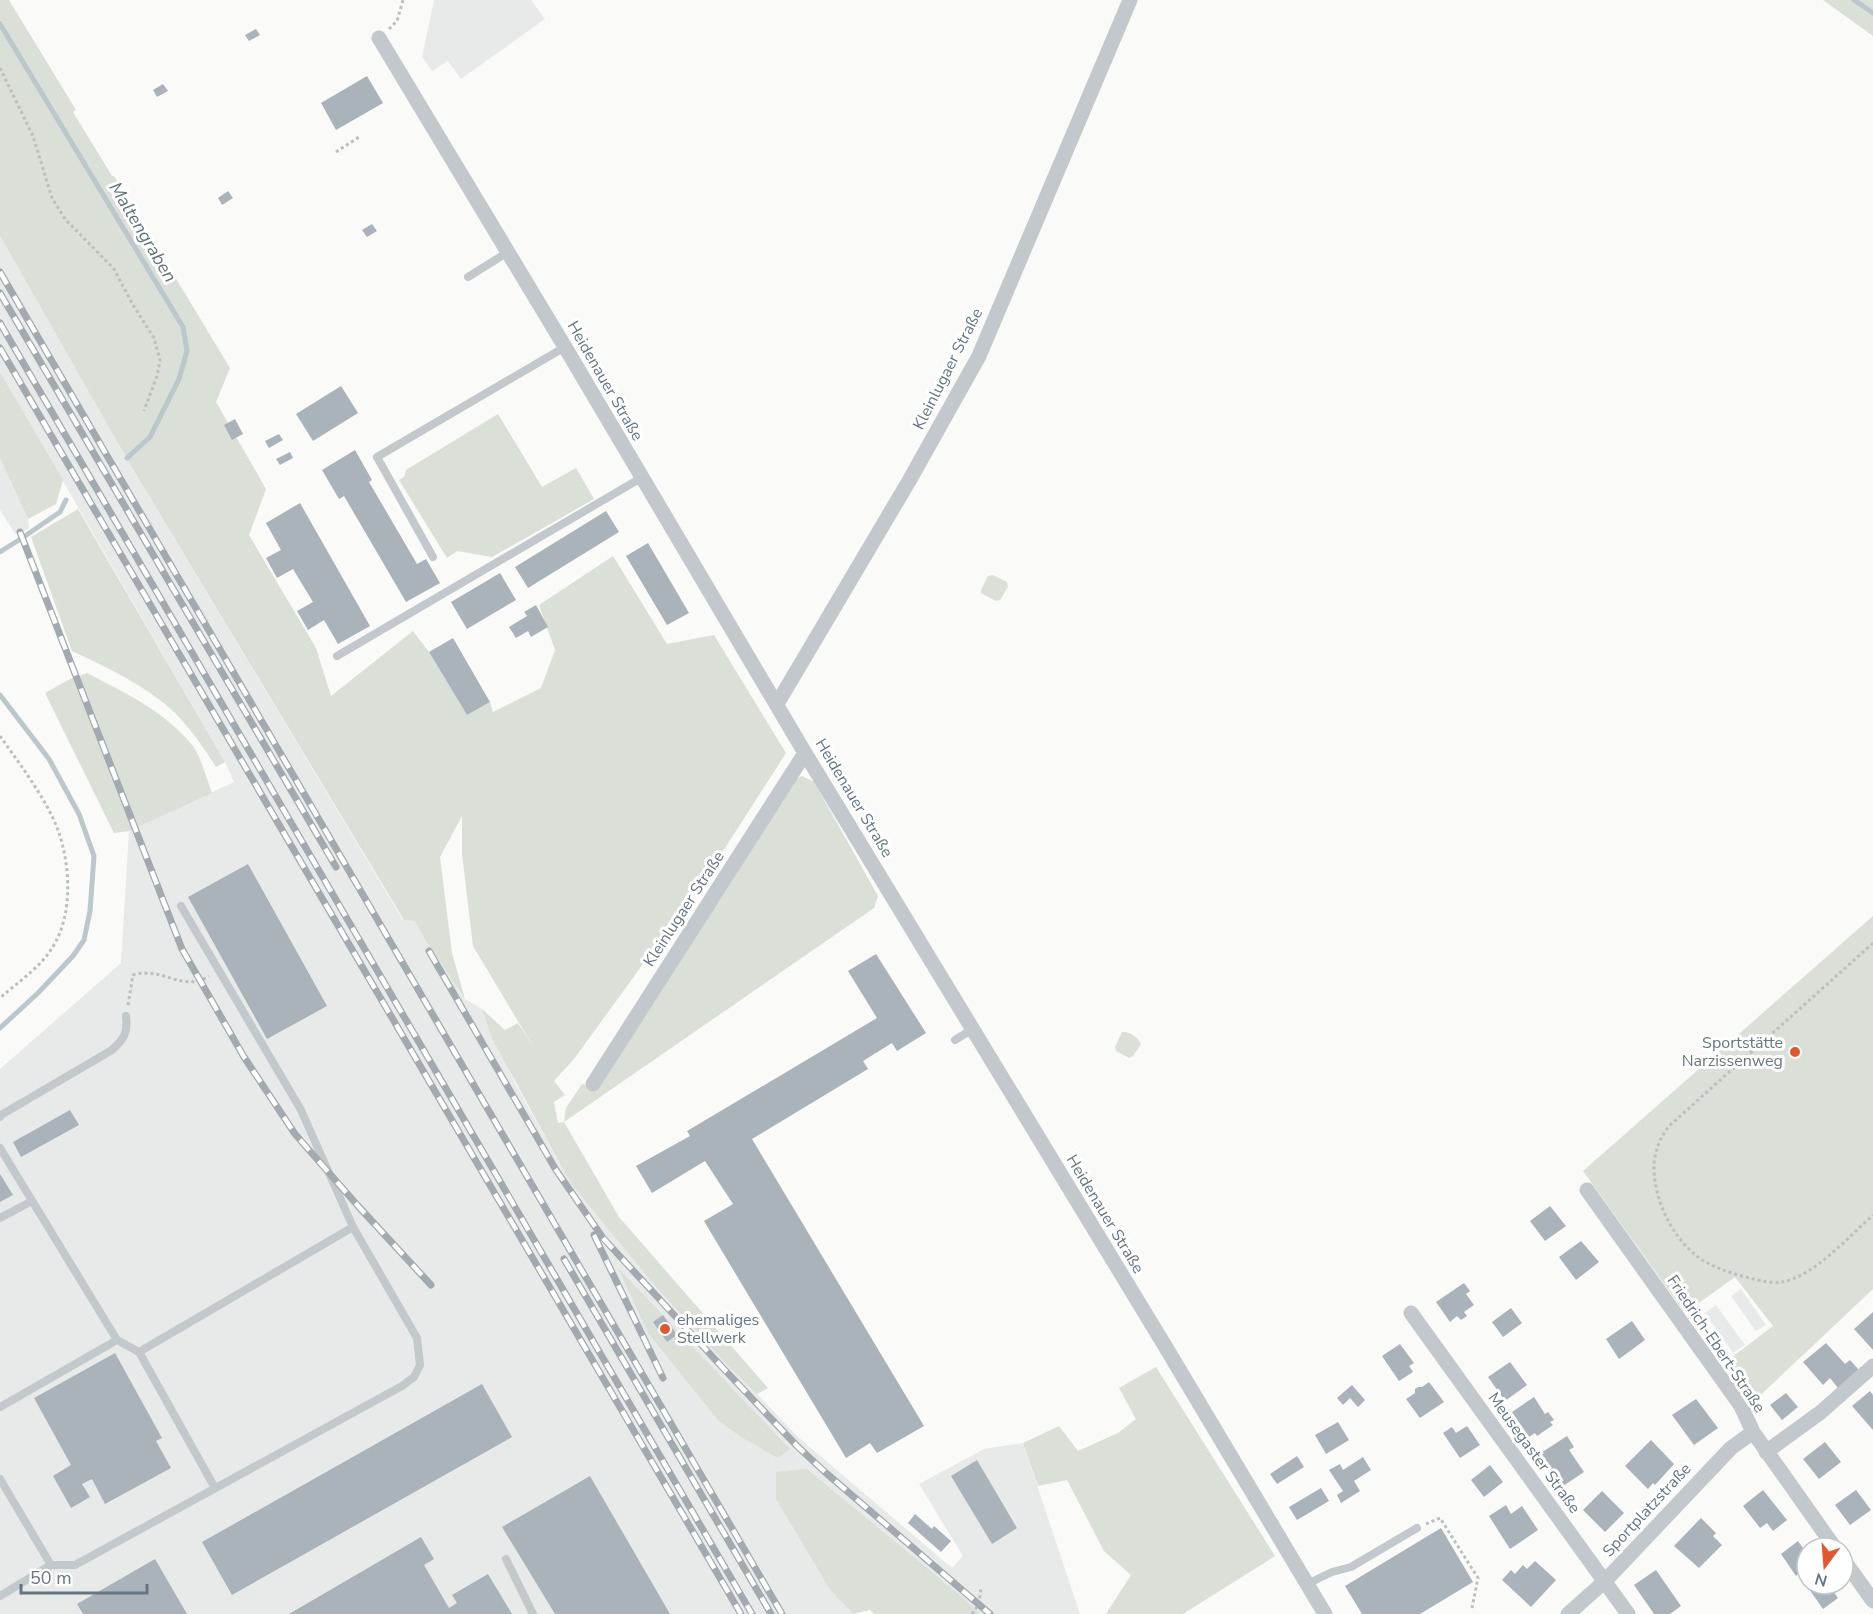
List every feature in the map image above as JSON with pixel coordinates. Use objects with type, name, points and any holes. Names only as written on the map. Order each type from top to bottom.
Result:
[{"type":"street","name":"Kleinlugaer Straße","points":[[777,704],[909,482],[979,356],[1130,0]]},
{"type":"street","name":"Heidenauer Straße","points":[[379,38],[805,753],[1325,1614]]},
{"type":"street","name":"Kleinlugaer Straße","points":[[593,1084],[805,753]]},
{"type":"street","name":"Friedrich-Ebert-Straße","points":[[1587,1190],[1741,1406],[1753,1432],[1766,1452],[1826,1536]]},
{"type":"street","name":"Meusegaster Straße","points":[[1411,1313],[1628,1614]]},
{"type":"street","points":[[1766,1452],[1821,1412],[1873,1366]]},
{"type":"street","name":"Sportplatzstraße","points":[[1568,1614],[1605,1581],[1731,1448],[1753,1432]]},
{"type":"street","points":[[1855,1576],[1873,1601]]},
{"type":"lane","points":[[468,277],[508,252]]},
{"type":"lane","points":[[433,557],[377,457],[565,347]]},
{"type":"lane","points":[[337,656],[641,478]]},
{"type":"lane","points":[[0,1596],[51,1565],[75,1565],[402,1386],[414,1377],[420,1365],[417,1338],[353,1227],[301,1110],[181,906]]},
{"type":"lane","points":[[0,1117],[112,1050],[123,1040],[128,1029],[126,1016]]},
{"type":"lane","points":[[955,1040],[973,1029]]},
{"type":"lane","points":[[0,1148],[117,1340],[139,1352],[215,1488]]},
{"type":"lane","points":[[0,1218],[32,1201]]},
{"type":"lane","points":[[139,1352],[353,1227]]},
{"type":"lane","points":[[0,1407],[117,1340]]},
{"type":"lane","points":[[0,1479],[51,1565]]},
{"type":"lane","points":[[1307,1584],[1332,1572],[1351,1567],[1417,1528]]},
{"type":"lane","points":[[506,1559],[533,1614]]},
{"type":"path","points":[[379,38],[397,21],[403,0]]},
{"type":"path","points":[[0,68],[33,136],[52,198],[65,219],[114,269],[154,338],[160,360],[157,376],[144,411]]},
{"type":"path","points":[[336,152],[359,137]]},
{"type":"path","points":[[0,736],[34,786],[58,830],[65,861],[68,896],[64,921],[55,943],[40,963],[0,998]]},
{"type":"path","points":[[1873,943],[1669,1126],[1658,1142],[1653,1167],[1658,1195],[1668,1221],[1685,1244],[1701,1260],[1721,1270],[1753,1279],[1781,1282],[1810,1270],[1873,1215]]},
{"type":"path","points":[[126,1016],[133,975],[145,972],[188,984],[204,979],[218,970]]},
{"type":"path","points":[[1417,1528],[1440,1518],[1478,1578],[1472,1608]]},
{"type":"path","points":[[972,1614],[979,1605],[981,1587]]},
{"type":"shaded area","points":[[0,0],[9,0],[76,110],[73,112],[230,368],[216,402],[266,489],[249,535],[316,648],[331,696],[413,631],[429,652],[467,715],[490,702],[493,712],[541,688],[555,650],[539,605],[613,556],[667,644],[714,635],[786,753],[707,876],[574,1059],[554,1081],[565,1095],[554,1102],[558,1123],[564,1122],[619,1217],[768,1388],[757,1394],[729,1367],[656,1287],[571,1184],[493,1040],[482,1009],[505,1030],[518,1023],[534,1048],[473,946],[462,854],[462,816],[440,857],[452,953],[465,999],[415,921],[404,920],[131,466],[0,236]]},
{"type":"shaded area","points":[[434,0],[531,0],[545,19],[461,79],[448,61],[432,71],[422,57]]},
{"type":"shaded area","points":[[1823,0],[1873,0],[1873,36]]},
{"type":"shaded area","points":[[0,236],[131,466],[403,920],[415,921],[465,999],[482,1009],[515,1083],[571,1184],[656,1287],[798,1437],[952,1568],[963,1556],[919,1484],[984,1449],[1023,1443],[1080,1614],[980,1614],[968,1602],[831,1591],[853,1614],[0,1614],[0,1069],[121,963],[129,831],[234,782],[225,762],[0,372]]},
{"type":"shaded area","points":[[0,372],[63,480],[56,504],[28,519],[0,458]]},
{"type":"shaded area","points":[[498,414],[542,487],[576,468],[594,499],[492,557],[457,551],[447,558],[399,480],[404,477],[406,470]]},
{"type":"shaded area","points":[[0,458],[28,519],[29,529],[15,534],[0,510]]},
{"type":"shaded area","points":[[78,509],[225,762],[216,767],[186,725],[163,702],[118,673],[72,651],[31,537]]},
{"type":"shaded area","points":[[993,575],[1007,582],[1008,587],[1000,600],[996,601],[981,593],[988,576]]},
{"type":"shaded area","points":[[87,673],[144,704],[182,734],[196,751],[212,793],[129,831],[114,833],[45,693],[70,679]]},
{"type":"shaded area","points":[[802,776],[814,782],[878,896],[874,908],[564,1122],[566,1108],[582,1084],[599,1087],[796,779]]},
{"type":"shaded area","name":"Sportstätte Narzissenweg","points":[[1873,916],[1873,1289],[1751,1404],[1723,1364],[1773,1326],[1735,1277],[1685,1313],[1583,1171]]},
{"type":"shaded area","points":[[1122,1032],[1133,1035],[1141,1044],[1129,1058],[1116,1051],[1115,1047]]},
{"type":"shaded area","points":[[618,1268],[790,1449],[778,1458],[741,1437],[718,1420],[648,1333]]},
{"type":"shaded area","points":[[1741,1289],[1766,1325],[1756,1331],[1731,1296]]},
{"type":"shaded area","points":[[1716,1305],[1745,1345],[1733,1353],[1705,1313]]},
{"type":"shaded area","points":[[1156,1367],[1275,1556],[1183,1614],[1106,1614],[1131,1575],[1104,1551],[1067,1480],[1038,1486],[1023,1443],[1059,1426],[1078,1451],[1118,1433],[1136,1419],[1119,1388]]},
{"type":"shaded area","points":[[807,1469],[980,1614],[874,1614],[870,1610],[853,1614],[831,1591],[776,1499],[776,1472]]},
{"type":"building","points":[[256,29],[260,35],[249,41],[245,35]]},
{"type":"building","points":[[367,76],[383,103],[336,130],[321,103]]},
{"type":"building","points":[[163,84],[168,91],[157,97],[153,90]]},
{"type":"building","points":[[228,191],[233,198],[222,205],[218,198]]},
{"type":"building","points":[[372,224],[377,231],[367,237],[362,230]]},
{"type":"building","points":[[341,386],[358,413],[313,441],[296,414]]},
{"type":"building","points":[[235,419],[243,434],[232,440],[224,425]]},
{"type":"building","points":[[279,434],[283,440],[269,448],[265,441]]},
{"type":"building","points":[[355,450],[372,480],[369,482],[417,564],[426,559],[440,583],[406,602],[344,496],[339,499],[322,470]]},
{"type":"building","points":[[290,452],[293,458],[280,465],[276,459]]},
{"type":"building","points":[[300,503],[370,626],[338,644],[324,620],[308,630],[297,611],[313,602],[293,569],[277,578],[266,558],[281,550],[266,523]]},
{"type":"building","points":[[606,511],[619,532],[528,588],[515,567]]},
{"type":"building","points":[[648,543],[689,613],[667,625],[626,556]]},
{"type":"building","points":[[500,573],[516,600],[467,629],[451,602]]},
{"type":"building","points":[[536,605],[548,627],[531,637],[528,631],[516,638],[509,627],[527,616],[524,612]]},
{"type":"building","points":[[453,638],[490,702],[467,715],[429,652]]},
{"type":"building","points":[[248,864],[327,1006],[267,1039],[188,897]]},
{"type":"building","points":[[876,954],[926,1033],[897,1051],[892,1043],[863,1061],[868,1069],[752,1139],[924,1426],[877,1453],[870,1443],[846,1458],[704,1221],[733,1204],[705,1161],[652,1193],[636,1166],[690,1136],[687,1131],[877,1018],[848,971]]},
{"type":"building","points":[[70,1110],[79,1125],[21,1157],[13,1142]]},
{"type":"building","points":[[0,1174],[13,1195],[0,1202]]},
{"type":"building","points":[[1550,1206],[1566,1226],[1545,1241],[1530,1221]]},
{"type":"building","points":[[1581,1241],[1599,1262],[1576,1280],[1559,1257]]},
{"type":"building","points":[[1464,1283],[1470,1291],[1466,1294],[1474,1305],[1464,1312],[1467,1316],[1461,1320],[1457,1316],[1450,1322],[1436,1302]]},
{"type":"building","points":[[1511,1308],[1522,1323],[1503,1337],[1492,1322]]},
{"type":"building","points":[[1873,1312],[1873,1350],[1854,1329]]},
{"type":"building","name":"ehemaliges Stellwerk","points":[[663,1315],[677,1335],[667,1342],[653,1322]]},
{"type":"building","points":[[1632,1321],[1645,1340],[1619,1359],[1606,1339]]},
{"type":"building","points":[[1826,1343],[1845,1364],[1850,1360],[1859,1370],[1838,1388],[1830,1378],[1823,1385],[1803,1362]]},
{"type":"building","points":[[1400,1344],[1414,1363],[1409,1366],[1413,1372],[1399,1381],[1382,1356]]},
{"type":"building","points":[[115,1353],[162,1438],[156,1441],[171,1468],[105,1504],[92,1479],[82,1484],[90,1497],[71,1508],[53,1476],[71,1465],[34,1398]]},
{"type":"building","points":[[1510,1362],[1527,1385],[1505,1401],[1488,1377]]},
{"type":"building","points":[[1429,1382],[1444,1402],[1420,1418],[1406,1399],[1415,1393],[1415,1389]]},
{"type":"building","points":[[482,1384],[512,1437],[232,1595],[202,1542]]},
{"type":"building","points":[[1352,1385],[1365,1400],[1358,1407],[1350,1398],[1343,1405],[1337,1398]]},
{"type":"building","points":[[1870,1391],[1873,1395],[1873,1430],[1852,1406]]},
{"type":"building","points":[[1786,1393],[1798,1407],[1782,1420],[1770,1405]]},
{"type":"building","points":[[1534,1397],[1545,1414],[1548,1412],[1554,1420],[1550,1422],[1553,1425],[1537,1436],[1535,1433],[1529,1437],[1512,1412]]},
{"type":"building","points":[[1696,1399],[1718,1428],[1694,1445],[1672,1415]]},
{"type":"building","points":[[1338,1422],[1349,1440],[1326,1454],[1315,1435]]},
{"type":"building","points":[[1467,1426],[1480,1445],[1460,1458],[1443,1433],[1452,1427],[1456,1433]]},
{"type":"building","points":[[1567,1436],[1574,1447],[1569,1450],[1584,1472],[1563,1486],[1541,1453]]},
{"type":"building","points":[[1651,1440],[1674,1464],[1655,1485],[1653,1483],[1648,1489],[1625,1466]]},
{"type":"building","points":[[1825,1442],[1841,1462],[1819,1479],[1803,1459]]},
{"type":"building","points":[[1297,1456],[1304,1467],[1277,1484],[1270,1474]]},
{"type":"building","points":[[1363,1457],[1371,1470],[1354,1481],[1360,1491],[1341,1503],[1337,1495],[1343,1491],[1329,1470],[1340,1464],[1343,1470]]},
{"type":"building","points":[[977,1460],[1017,1528],[992,1544],[951,1476]]},
{"type":"building","points":[[1490,1465],[1503,1482],[1484,1497],[1471,1480]]},
{"type":"building","points":[[590,1476],[670,1614],[555,1614],[502,1527]]},
{"type":"building","points":[[1321,1488],[1329,1501],[1297,1520],[1289,1507]]},
{"type":"building","points":[[1763,1490],[1787,1520],[1773,1531],[1767,1523],[1760,1528],[1743,1506]]},
{"type":"building","points":[[1856,1490],[1871,1510],[1850,1525],[1835,1505]]},
{"type":"building","points":[[1602,1491],[1624,1513],[1605,1532],[1583,1510]]},
{"type":"building","points":[[1506,1505],[1511,1514],[1522,1506],[1538,1530],[1510,1549],[1489,1516]]},
{"type":"building","points":[[915,1514],[932,1529],[934,1526],[951,1541],[941,1552],[908,1523]]},
{"type":"building","points":[[1701,1518],[1716,1533],[1713,1536],[1722,1545],[1699,1568],[1674,1546]]},
{"type":"building","points":[[1441,1528],[1473,1582],[1420,1614],[1362,1614],[1345,1586]]},
{"type":"building","points":[[421,1537],[434,1559],[424,1565],[449,1608],[457,1603],[452,1595],[488,1574],[512,1614],[289,1614]]},
{"type":"building","points":[[1795,1543],[1795,1575],[1781,1554]]},
{"type":"building","points":[[155,1559],[187,1614],[83,1614],[77,1604]]},
{"type":"building","points":[[1535,1561],[1556,1580],[1531,1607],[1502,1580],[1511,1570],[1515,1574],[1523,1565],[1527,1569]]},
{"type":"building","points":[[1656,1570],[1681,1606],[1670,1614],[1654,1614],[1634,1585]]},
{"type":"building","points":[[1814,1596],[1837,1596],[1838,1598],[1823,1609]]},
{"type":"waterway","name":"Maltengraben","points":[[1854,0],[1873,13]]},
{"type":"waterway","name":"Maltengraben","points":[[0,24],[183,327],[187,351],[179,379],[150,437],[127,458]]},
{"type":"waterway","name":"Maltengraben","points":[[25,536],[60,512],[66,500]]},
{"type":"waterway","name":"Maltengraben","points":[[0,552],[19,540]]},
{"type":"waterway","name":"Maltengraben","points":[[0,695],[49,759],[79,814],[94,856],[90,911],[84,940],[73,956],[38,993],[0,1028]]},
{"type":"railway","points":[[0,272],[782,1614]]},
{"type":"railway","points":[[0,293],[336,867]]},
{"type":"railway","points":[[0,323],[752,1614]]},
{"type":"railway","points":[[0,348],[741,1614]]},
{"type":"railway","points":[[20,532],[182,949],[244,1057],[295,1134],[431,1285]]},
{"type":"railway","points":[[429,951],[556,1170],[603,1238],[797,1446],[990,1614]]},
{"type":"railway","points":[[594,1235],[663,1378]]},
{"type":"railway","points":[[564,1259],[771,1614]]},
{"type":"place","name":"Sportstätte Narzissenweg","points":[[1795,1052]]},
{"type":"place","name":"ehemaliges Stellwerk","points":[[665,1329]]}]
